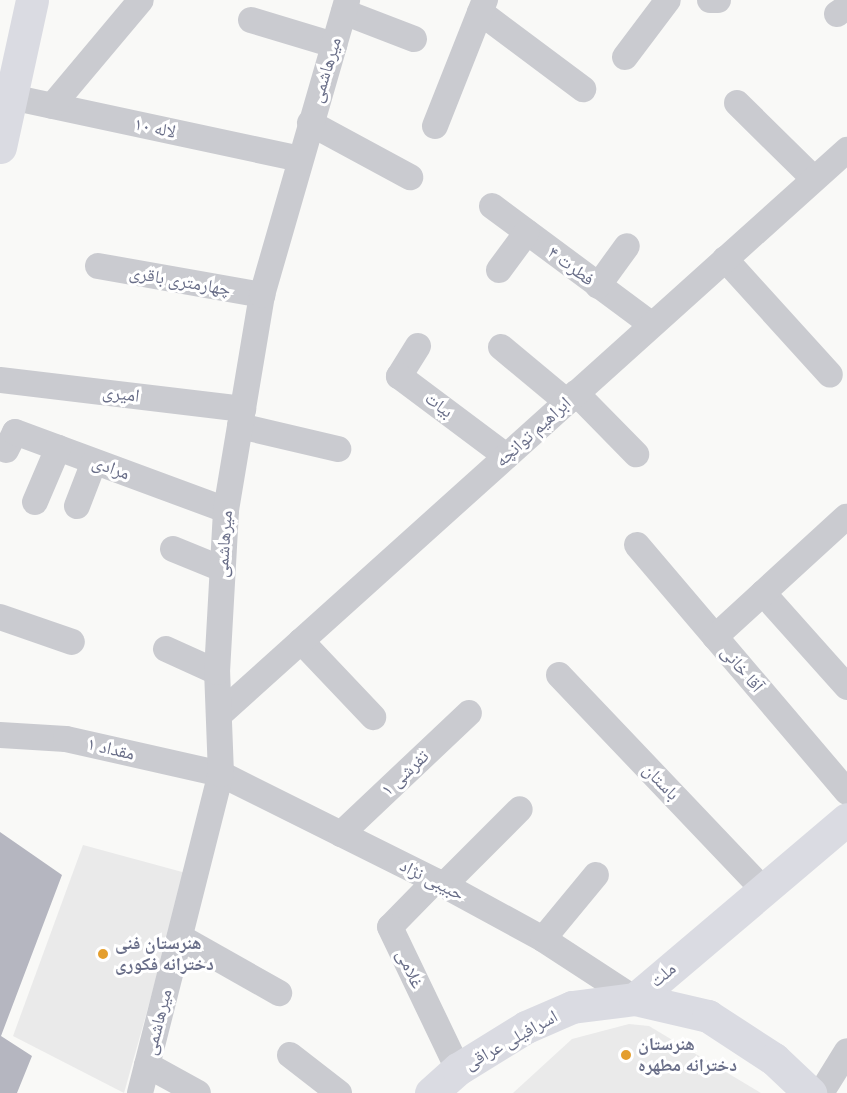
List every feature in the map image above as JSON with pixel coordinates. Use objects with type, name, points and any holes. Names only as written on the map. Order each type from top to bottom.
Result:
[{"type":"street","points":[[0,147],[32,0]]},
{"type":"street","points":[[52,106],[141,0]]},
{"type":"street","points":[[625,57],[668,0]]},
{"type":"street","points":[[710,0],[718,0]]},
{"type":"street","points":[[345,6],[414,39]]},
{"type":"street","name":"میرهاشمی","points":[[140,1093],[221,774],[217,672],[226,510],[262,295],[345,6]]},
{"type":"street","points":[[435,126],[482,6],[583,89]]},
{"type":"street","points":[[251,20],[334,45]]},
{"type":"street","name":"لاله ۱۰","points":[[11,97],[300,159]]},
{"type":"street","points":[[737,103],[814,179]]},
{"type":"street","points":[[310,123],[410,177]]},
{"type":"street","name":"ابراهیم توانچه","points":[[219,715],[847,150]]},
{"type":"street","name":"فطرت ۴","points":[[492,206],[652,325]]},
{"type":"street","points":[[499,270],[526,232]]},
{"type":"street","points":[[598,286],[627,246]]},
{"type":"street","points":[[725,259],[830,375]]},
{"type":"street","name":"چهارمتری باقری","points":[[98,266],[262,295]]},
{"type":"street","name":"بیات","points":[[418,346],[399,375],[506,456]]},
{"type":"street","points":[[501,347],[571,398],[636,454]]},
{"type":"street","name":"امیری","points":[[0,380],[241,417],[338,449]]},
{"type":"street","name":"مرادی","points":[[6,450],[15,432],[226,510]]},
{"type":"street","points":[[34,502],[58,448]]},
{"type":"street","points":[[77,506],[94,462]]},
{"type":"street","points":[[715,637],[846,517]]},
{"type":"street","name":"آقا خانی","points":[[637,545],[847,792]]},
{"type":"street","points":[[173,549],[222,569]]},
{"type":"street","points":[[763,593],[847,687]]},
{"type":"street","points":[[3,626],[72,642]]},
{"type":"street","points":[[300,641],[373,717]]},
{"type":"street","points":[[166,649],[217,672]]},
{"type":"street","name":"باستان","points":[[559,675],[764,890]]},
{"type":"street","name":"تفرشی ۱","points":[[341,834],[469,713]]},
{"type":"street","name":"مقداد ۱","points":[[0,735],[66,739],[221,774]]},
{"type":"street","name":"حبیبی نژاد","points":[[221,774],[440,883],[543,939],[635,999]]},
{"type":"street","points":[[440,883],[520,809]]},
{"type":"street","name":"ملت","points":[[635,999],[847,819]]},
{"type":"street","points":[[543,939],[596,875]]},
{"type":"street","name":"غلامی","points":[[440,883],[390,927],[458,1070]]},
{"type":"street","points":[[180,937],[279,993]]},
{"type":"street","name":"ملت","points":[[635,999],[708,1016],[774,1059],[810,1093]]},
{"type":"street","name":"اسرافیلی عراقی","points":[[431,1093],[458,1070],[526,1027],[572,1007],[635,999]]},
{"type":"street","points":[[821,1093],[847,1051]]},
{"type":"street","points":[[290,1055],[339,1093]]},
{"type":"street","points":[[147,1065],[198,1093]]},
{"type":"shaded area","name":"هنرستان فنی دخترانه فکوری","points":[[83,845],[186,873],[124,1093],[13,1036]]},
{"type":"shaded area","name":"هنرستان دخترانه مطهره","points":[[629,1024],[649,1026],[761,1093],[513,1093],[572,1039]]},
{"type":"building","points":[[0,832],[62,875],[1,1036],[32,1056],[17,1093],[0,1093]]},
{"type":"place","name":"هنرستان فنی دخترانه فکوری","points":[[103,954]]},
{"type":"place","name":"هنرستان دخترانه مطهره","points":[[626,1055]]}]
